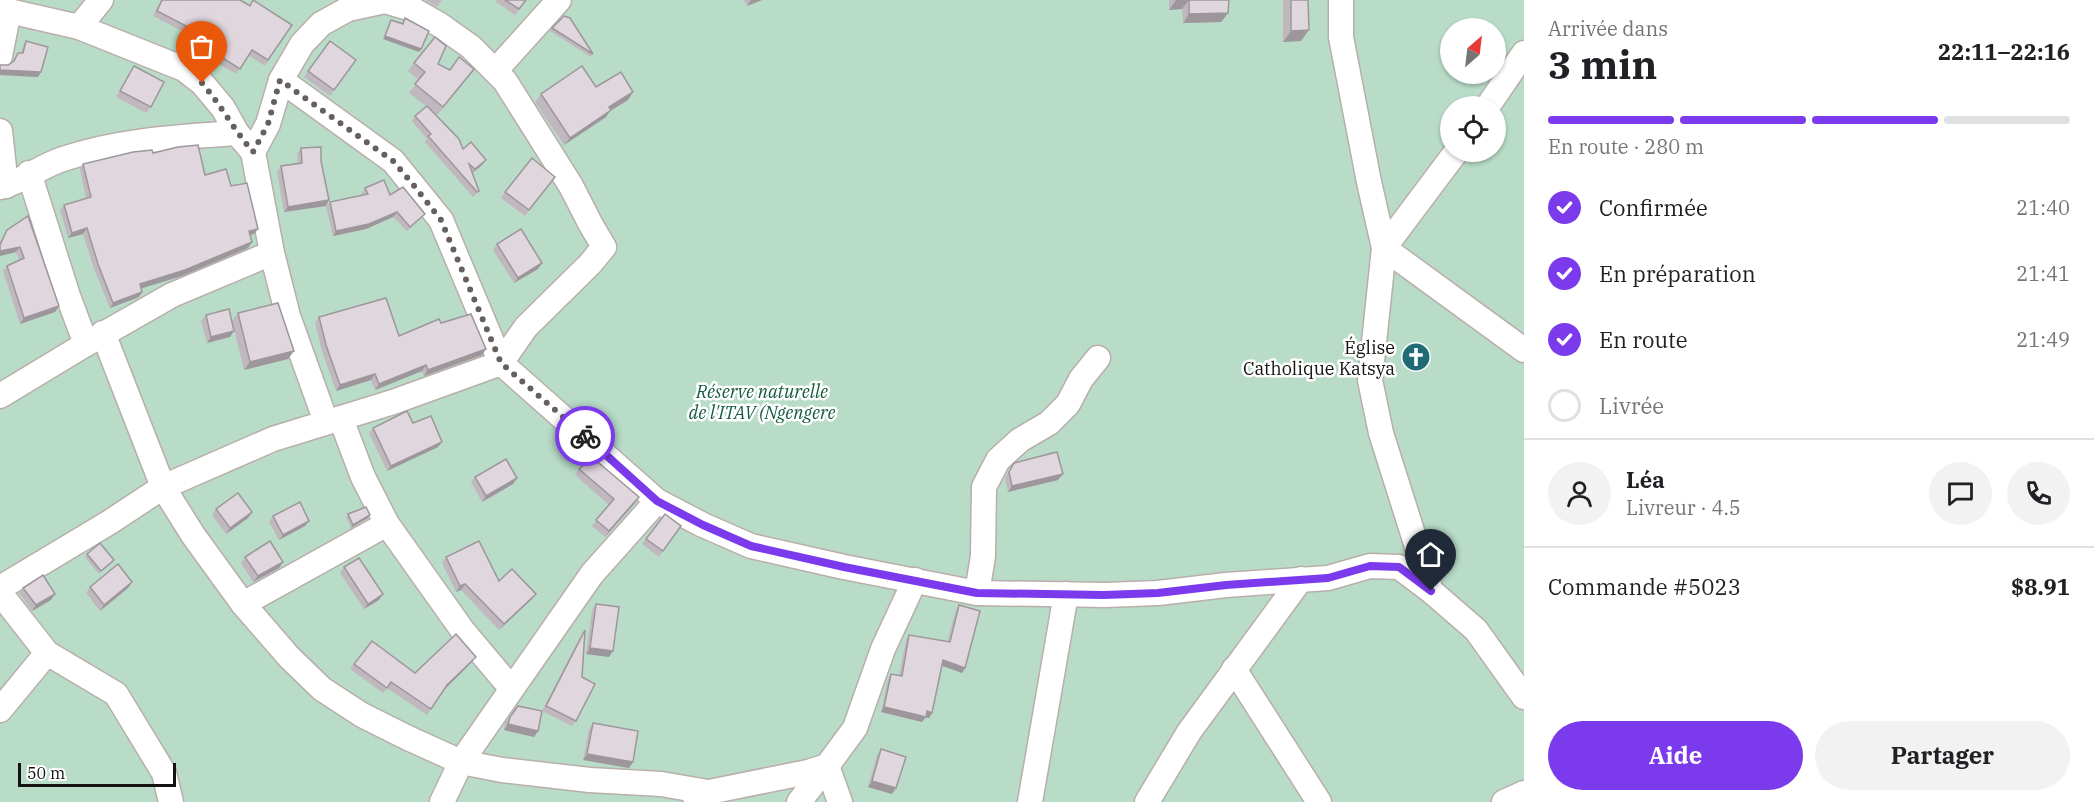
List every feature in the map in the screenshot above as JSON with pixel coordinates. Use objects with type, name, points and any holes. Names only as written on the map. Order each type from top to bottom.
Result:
[{"type":"street","points":[[79,27],[101,0]]},
{"type":"street","points":[[495,71],[558,0]]},
{"type":"street","points":[[1341,0],[1341,37],[1384,248],[1370,380],[1381,433],[1431,591]]},
{"type":"street","points":[[0,588],[163,488],[273,439],[334,421],[501,363],[526,327],[590,264],[604,247],[572,186],[505,81],[471,47],[440,25],[412,9],[384,1],[348,9],[321,24],[302,44],[280,80],[268,124],[253,152]]},
{"type":"street","points":[[0,56],[4,10],[79,27],[184,69],[202,83],[223,108],[237,133],[253,152],[272,253],[288,316],[334,421],[387,524],[463,631],[511,688]]},
{"type":"street","points":[[1495,96],[1524,53]]},
{"type":"street","points":[[280,80],[393,161],[426,200],[441,220],[501,363],[657,501],[703,525],[751,546],[977,593],[1158,593],[1328,578],[1370,566],[1399,567],[1476,630],[1524,697]]},
{"type":"street","points":[[0,131],[3,187],[62,159],[96,150],[167,137],[237,133]]},
{"type":"street","points":[[1384,248],[1448,162]]},
{"type":"street","points":[[29,174],[68,296],[95,339],[163,488],[193,535],[243,604],[289,657],[322,689],[362,715],[461,762],[513,772],[661,784],[708,792]]},
{"type":"street","points":[[1384,248],[1524,350]]},
{"type":"street","points":[[0,396],[172,295],[272,253]]},
{"type":"street","points":[[977,593],[983,556],[984,488],[998,460],[1020,440],[1049,423],[1068,404],[1081,378],[1098,358]]},
{"type":"street","points":[[442,802],[461,762],[592,574],[657,501]]},
{"type":"street","points":[[243,604],[387,524]]},
{"type":"street","points":[[1147,802],[1189,732],[1300,579]]},
{"type":"street","points":[[800,802],[855,728],[883,650],[915,580]]},
{"type":"street","points":[[0,594],[47,653],[116,694],[164,773],[171,802]]},
{"type":"street","points":[[1030,802],[1066,594]]},
{"type":"street","points":[[0,710],[47,653]]},
{"type":"street","points":[[1234,669],[1319,802]]},
{"type":"street","points":[[665,802],[827,766]]},
{"type":"street","points":[[827,766],[840,802]]},
{"type":"street","points":[[1504,802],[1524,793]]},
{"type":"green space","name":"Réserve naturelle de l'ITAV (Ngengere","points":[[0,0],[1524,0],[1524,802],[0,802]]},
{"type":"building","points":[[162,0],[240,0],[250,6],[253,0],[292,25],[268,60],[252,50],[240,69],[201,44],[198,49],[182,39],[190,28],[157,11]]},
{"type":"building","points":[[505,0],[526,0],[519,9]]},
{"type":"building","points":[[1189,0],[1229,0],[1228,13],[1189,14]]},
{"type":"building","points":[[1291,0],[1308,0],[1309,30],[1291,31]]},
{"type":"building","points":[[564,16],[570,18],[593,54],[552,28]]},
{"type":"building","points":[[405,18],[429,31],[421,49],[385,36],[391,20],[403,24]]},
{"type":"building","points":[[435,37],[446,46],[438,64],[450,70],[459,57],[474,69],[443,107],[415,84],[425,72],[414,63]]},
{"type":"building","points":[[26,41],[48,47],[41,72],[0,70],[0,65],[8,65],[14,61],[18,53],[23,53]]},
{"type":"building","points":[[330,41],[356,60],[334,90],[308,71]]},
{"type":"building","points":[[134,66],[164,82],[151,107],[120,91]]},
{"type":"building","points":[[582,66],[596,87],[621,72],[633,92],[609,107],[611,110],[570,138],[541,94]]},
{"type":"building","points":[[427,106],[459,139],[463,149],[471,142],[486,160],[475,169],[469,164],[479,191],[477,192],[428,136],[431,134],[415,116]]},
{"type":"building","points":[[198,145],[205,175],[226,169],[231,186],[247,183],[258,229],[249,231],[252,242],[185,270],[140,284],[142,292],[113,303],[87,228],[72,233],[64,205],[91,197],[83,164],[133,152],[152,150],[153,153]]},
{"type":"building","points":[[321,147],[321,161],[329,200],[288,207],[281,166],[302,163],[301,148]]},
{"type":"building","points":[[532,158],[555,177],[529,210],[505,192]]},
{"type":"building","points":[[384,180],[390,195],[403,187],[425,214],[410,227],[397,212],[369,224],[336,231],[330,202],[368,194],[365,188]]},
{"type":"building","points":[[28,216],[59,306],[24,318],[7,266],[24,258],[20,247],[0,251],[0,245],[7,230]]},
{"type":"building","points":[[521,229],[542,263],[518,278],[497,244]]},
{"type":"building","points":[[386,298],[399,336],[439,319],[441,323],[471,314],[486,349],[428,370],[426,365],[379,384],[375,374],[340,385],[319,317]]},
{"type":"building","points":[[278,303],[294,351],[250,362],[238,313]]},
{"type":"building","points":[[229,309],[234,331],[211,337],[206,315]]},
{"type":"building","points":[[407,411],[413,423],[431,416],[442,442],[391,466],[373,428]]},
{"type":"building","points":[[1057,452],[1063,474],[1012,486],[1009,472],[1014,463]]},
{"type":"building","points":[[593,458],[639,497],[609,531],[596,520],[614,499],[579,469]]},
{"type":"building","points":[[506,459],[517,478],[486,496],[475,477]]},
{"type":"building","points":[[238,493],[252,512],[230,528],[216,509]]},
{"type":"building","points":[[300,502],[309,521],[283,535],[273,516]]},
{"type":"building","points":[[366,507],[370,515],[353,525],[348,514]]},
{"type":"building","points":[[665,514],[681,526],[663,551],[646,539]]},
{"type":"building","points":[[270,541],[283,562],[258,576],[245,557]]},
{"type":"building","points":[[479,541],[499,581],[512,569],[536,594],[504,624],[465,584],[460,586],[446,557]]},
{"type":"building","points":[[100,543],[114,560],[101,571],[87,554]]},
{"type":"building","points":[[359,558],[383,594],[368,604],[344,567]]},
{"type":"building","points":[[118,564],[132,582],[104,605],[90,587]]},
{"type":"building","points":[[43,575],[55,594],[36,605],[23,588]]},
{"type":"building","points":[[596,604],[619,607],[613,651],[590,648]]},
{"type":"building","points":[[959,605],[980,611],[965,668],[943,660],[932,713],[927,711],[926,717],[884,707],[891,674],[902,676],[909,635],[950,642]]},
{"type":"building","points":[[585,630],[582,677],[595,684],[576,721],[546,706]]},
{"type":"building","points":[[456,634],[476,657],[447,685],[431,709],[391,682],[387,688],[354,664],[372,641],[415,673]]},
{"type":"building","points":[[518,706],[542,711],[538,731],[508,724]]},
{"type":"building","points":[[593,723],[638,731],[633,762],[587,754]]},
{"type":"building","points":[[881,749],[906,757],[896,788],[872,781]]},
{"type":"way so far","points":[[202,83],[223,108],[237,133],[253,152],[268,124],[280,80],[393,161],[441,220],[501,363],[585,436]]},
{"type":"place","name":"Église Catholique Katsya","points":[[1416,357]]},
{"type":"route","points":[[585,436],[657,501],[751,546],[977,593],[1104,595],[1158,593],[1226,585],[1328,578],[1370,566],[1399,567],[1431,591]]}]
